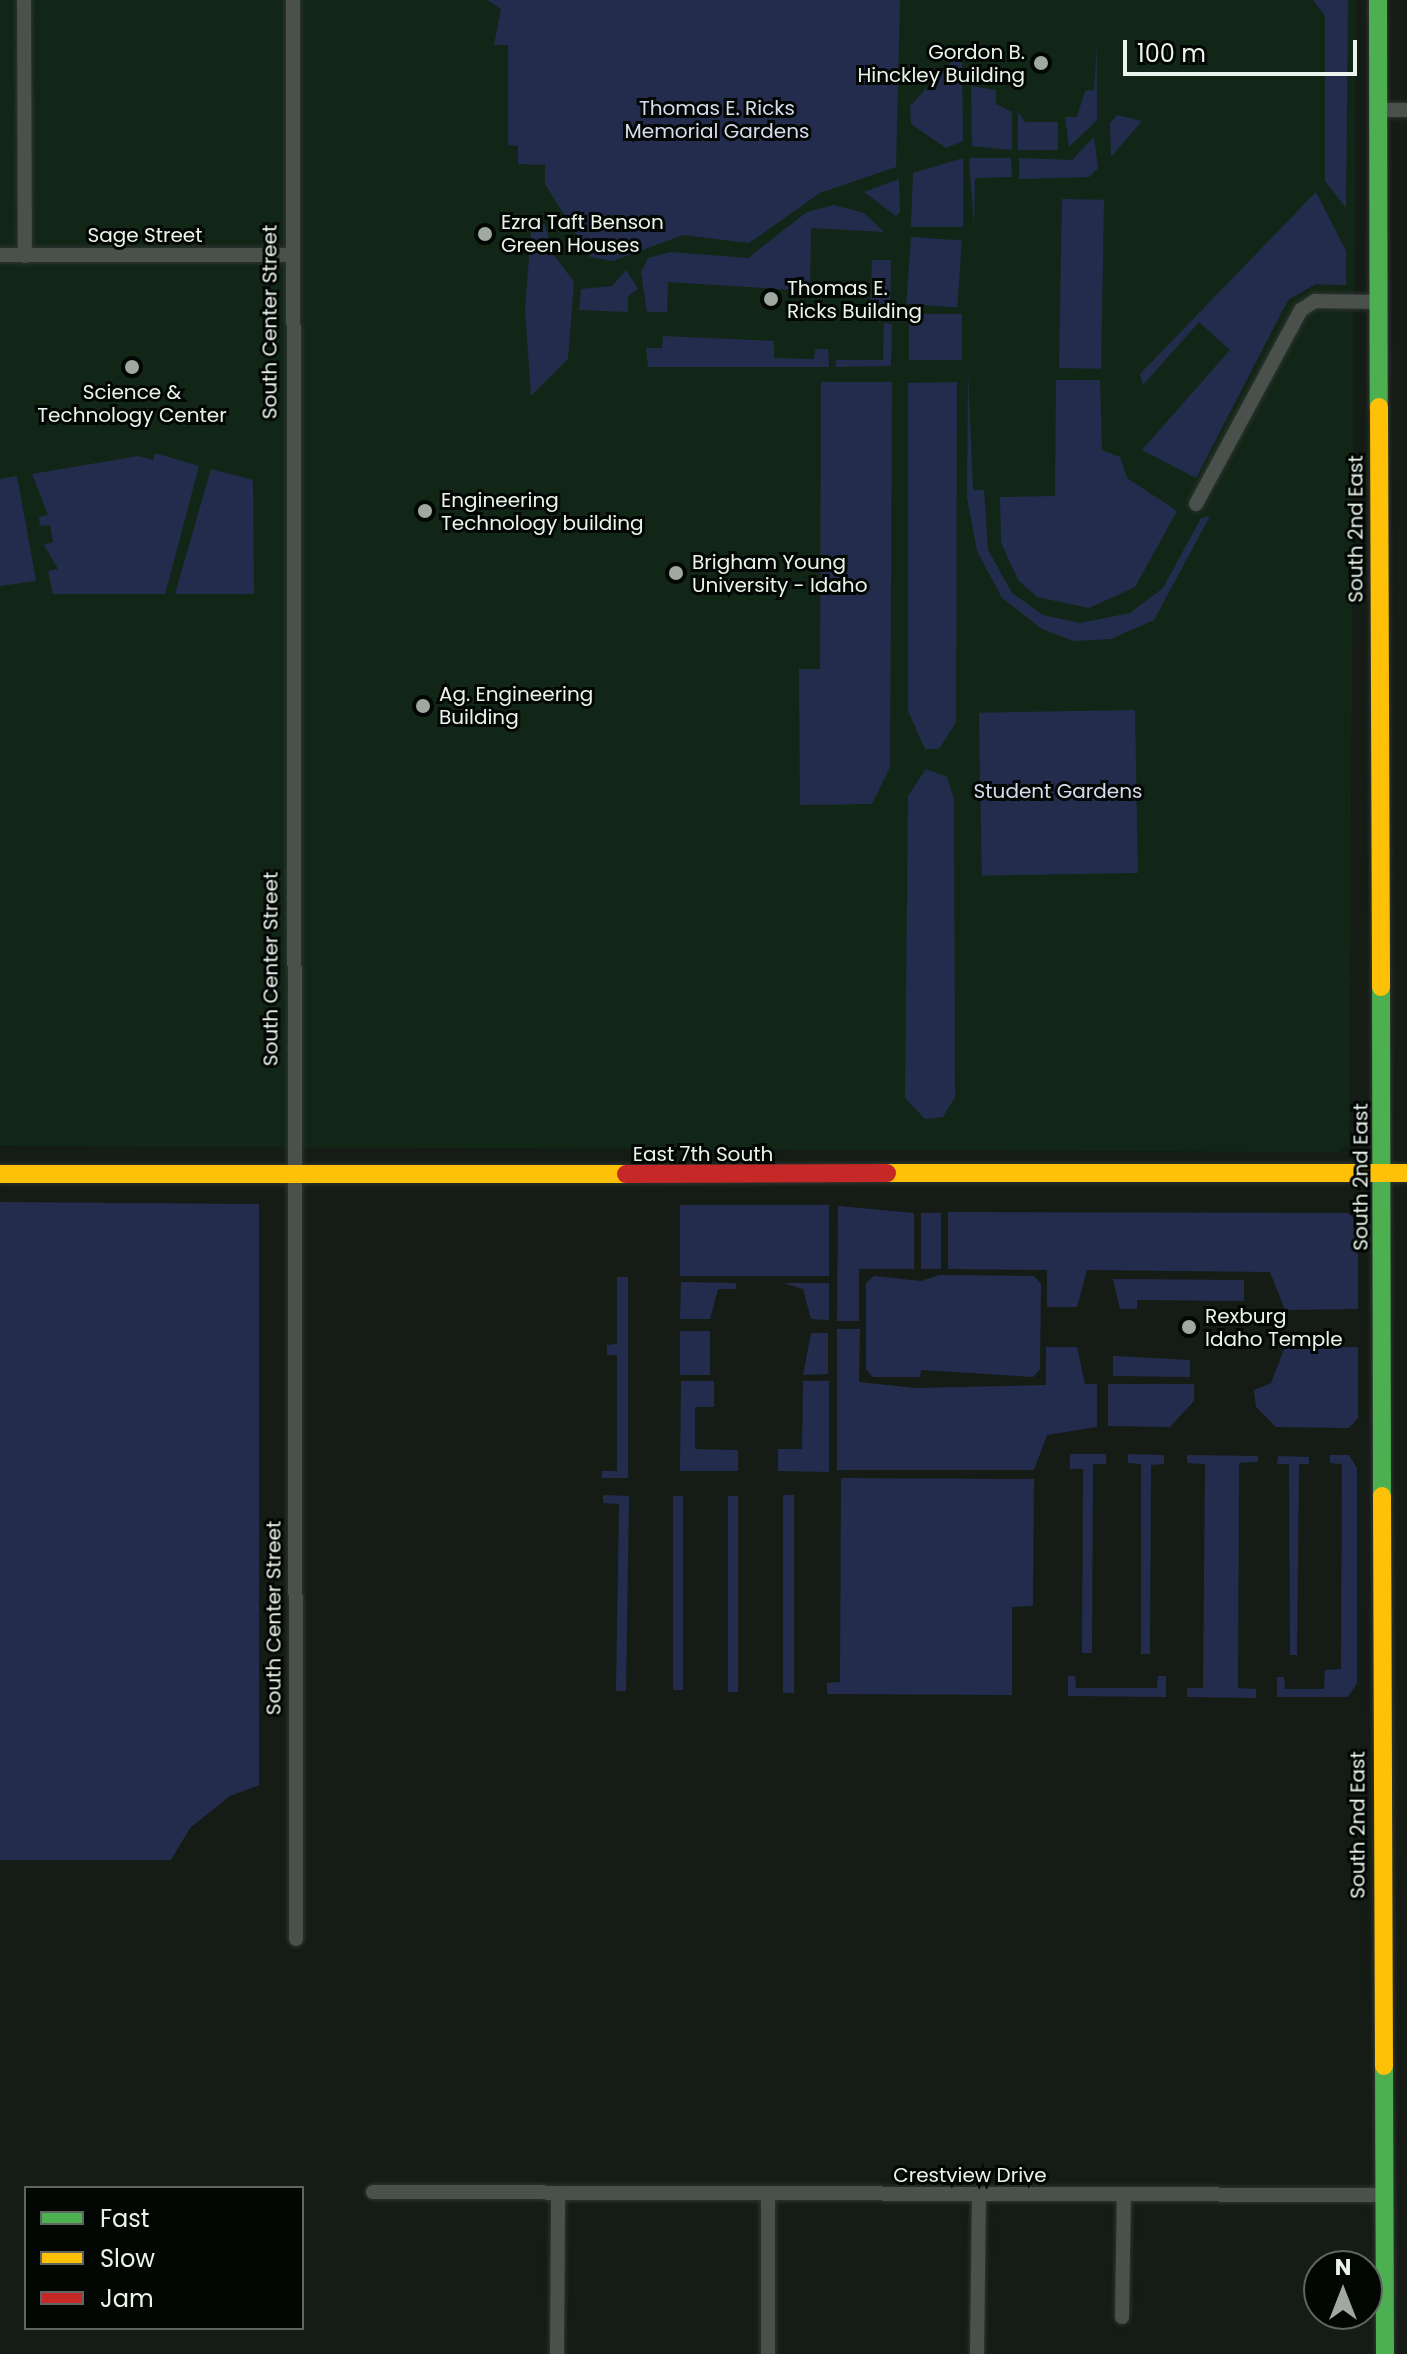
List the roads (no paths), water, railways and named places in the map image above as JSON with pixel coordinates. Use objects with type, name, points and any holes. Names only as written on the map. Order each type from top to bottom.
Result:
[{"type":"main road","name":"South 2nd East","points":[[1378,0],[1377,302],[1385,1174],[1382,2195],[1385,2354]]},
{"type":"main road","name":"East 7th South","points":[[0,1174],[1407,1173]]},
{"type":"street","points":[[24,0],[25,256]]},
{"type":"street","name":"South Center Street","points":[[293,0],[289,255],[290,1173],[296,1939]]},
{"type":"street","points":[[1379,110],[1407,110]]},
{"type":"street","name":"Sage Street","points":[[0,255],[289,255]]},
{"type":"street","points":[[1196,504],[1301,310],[1315,301],[1377,302]]},
{"type":"street","name":"Crestview Drive","points":[[373,2192],[1382,2195]]},
{"type":"street","points":[[557,2354],[558,2194]]},
{"type":"street","points":[[768,2194],[768,2354]]},
{"type":"street","points":[[977,2354],[979,2195]]},
{"type":"street","points":[[1122,2317],[1124,2195]]},
{"type":"place","name":"Gordon B. Hinckley Building","points":[[1041,63]]},
{"type":"place","name":"Ezra Taft Benson Green Houses","points":[[485,234]]},
{"type":"place","name":"Thomas E. Ricks Building","points":[[771,299]]},
{"type":"place","name":"Science & Technology Center","points":[[132,367]]},
{"type":"place","name":"Engineering Technology building","points":[[425,511]]},
{"type":"place","name":"Brigham Young University - Idaho","points":[[676,573]]},
{"type":"place","name":"Ag. Engineering Building","points":[[423,706]]},
{"type":"place","name":"Rexburg Idaho Temple","points":[[1189,1327]]},
{"type":"park label","name":"Thomas E. Ricks Memorial Gardens","points":[[717,120]]},
{"type":"park label","name":"Student Gardens","points":[[1058,791]]}]
